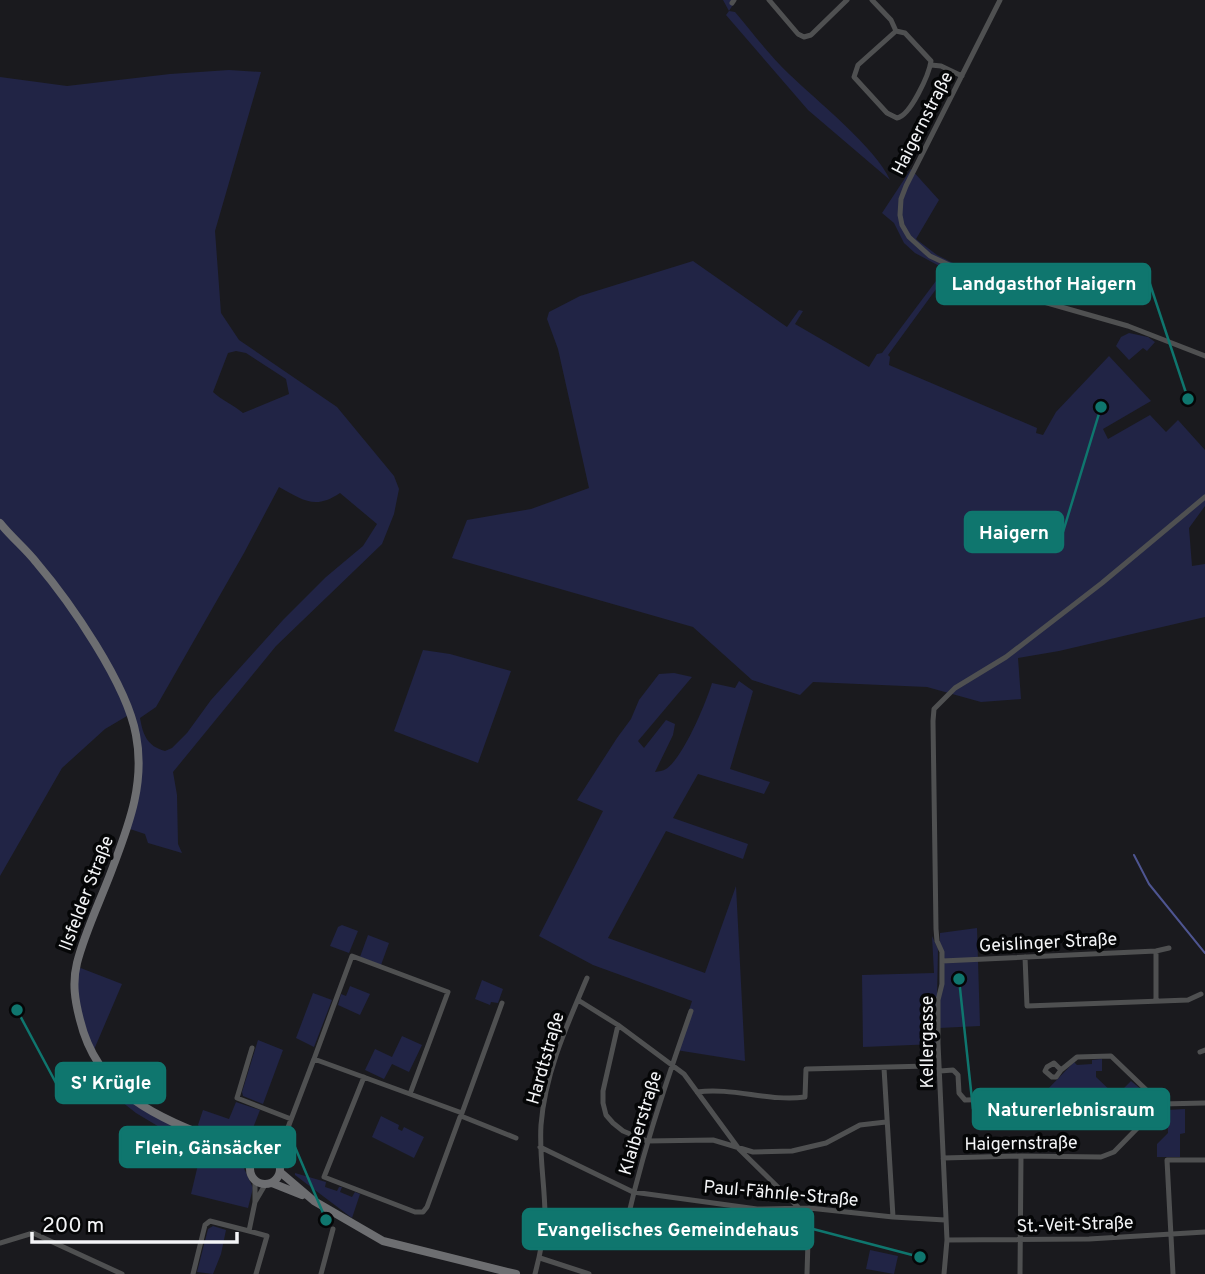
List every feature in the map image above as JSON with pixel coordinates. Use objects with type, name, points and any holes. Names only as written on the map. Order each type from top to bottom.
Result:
[{"type":"main road","name":"Ilsfelder Straße","points":[[0,523],[36,561],[88,633],[121,693],[136,733],[140,768],[134,811],[77,964],[74,996],[81,1026],[91,1051],[108,1078],[149,1111],[255,1157]]},
{"type":"main road","name":"Ilsfelder Straße","points":[[198,1133],[250,1166]]},
{"type":"main road","points":[[314,1201],[280,1172],[276,1159],[268,1154],[255,1157],[250,1166],[250,1175],[256,1182],[269,1184],[314,1201],[383,1241],[516,1274]]},
{"type":"main road","points":[[269,1184],[280,1172]]},
{"type":"street","points":[[769,0],[797,34],[804,37],[811,35],[846,0]]},
{"type":"street","points":[[872,0],[891,20],[896,31]]},
{"type":"street","name":"Haigernstraße","points":[[1000,0],[901,199],[900,215],[908,237],[930,256],[1006,290],[1128,326],[1205,356]]},
{"type":"street","points":[[896,31],[905,33],[930,58],[931,65],[906,114],[897,118],[887,113],[856,80],[854,73],[858,65],[896,31]]},
{"type":"street","points":[[931,65],[941,66],[962,76]]},
{"type":"street","name":"Kellergasse","points":[[944,1274],[947,1240],[937,1000],[942,984],[942,961],[936,929],[934,709],[955,688],[1006,657],[1091,592],[1205,497]]},
{"type":"street","name":"Geislinger Straße","points":[[942,961],[1156,951],[1169,948]]},
{"type":"street","points":[[1156,951],[1156,1001]]},
{"type":"street","points":[[276,1159],[352,956],[448,992],[411,1094]]},
{"type":"street","points":[[1025,957],[1027,1006],[1188,1000],[1201,994]]},
{"type":"street","name":"Hardtstraße","points":[[535,1274],[540,1258],[545,1216],[540,1147],[545,1098],[559,1047],[587,978]]},
{"type":"street","points":[[578,1000],[618,1025],[684,1074],[739,1149],[799,1208]]},
{"type":"street","points":[[364,1077],[324,1177],[415,1212],[423,1212],[502,1003]]},
{"type":"street","name":"Klaiberstraße","points":[[622,1245],[647,1141],[691,1011]]},
{"type":"street","points":[[618,1025],[603,1091],[603,1103],[606,1115],[613,1123],[623,1131],[647,1141],[713,1140],[753,1152],[792,1152],[826,1143],[860,1125],[886,1122]]},
{"type":"street","points":[[253,1048],[237,1098],[291,1119]]},
{"type":"street","points":[[1061,1070],[1077,1057],[1111,1056],[1161,1104],[1205,1103]]},
{"type":"street","points":[[314,1059],[411,1094],[516,1138]]},
{"type":"street","points":[[697,1092],[716,1090],[791,1099],[805,1097],[806,1069],[929,1066]]},
{"type":"street","points":[[884,1068],[892,1217]]},
{"type":"street","points":[[940,1071],[953,1070],[958,1074],[959,1093],[965,1100],[1006,1099]]},
{"type":"street","name":"Haigernstraße","points":[[943,1158],[1101,1157],[1114,1152],[1161,1104]]},
{"type":"street","points":[[268,1154],[286,1131]]},
{"type":"street","name":"Paul-Fähnle-Straße","points":[[540,1147],[633,1192],[757,1209],[808,1208],[946,1220]]},
{"type":"street","points":[[1020,1274],[1021,1156]]},
{"type":"street","points":[[1173,1274],[1167,1160],[1205,1160]]},
{"type":"street","points":[[249,1231],[256,1182]]},
{"type":"street","points":[[255,1202],[269,1184]]},
{"type":"street","points":[[807,1274],[808,1208]]},
{"type":"street","points":[[193,1274],[205,1225],[210,1222],[267,1236],[256,1274]]},
{"type":"street","points":[[321,1274],[333,1229]]},
{"type":"street","name":"St.-Veit-Straße","points":[[947,1240],[1090,1239],[1205,1232]]},
{"type":"street","points":[[0,1243],[33,1233],[122,1274]]},
{"type":"street","points":[[540,1258],[589,1274]]},
{"type":"shaded area","points":[[723,0],[736,0],[729,11]]},
{"type":"shaded area","points":[[729,11],[735,12],[782,67],[859,139],[883,167],[890,180],[808,110],[726,15]]},
{"type":"shaded area","points":[[229,70],[261,72],[215,231],[221,313],[239,340],[337,407],[394,476],[399,489],[394,514],[382,544],[276,646],[173,772],[177,795],[178,844],[182,853],[148,843],[145,834],[130,829],[136,758],[127,716],[105,729],[62,768],[0,876],[0,77],[67,86]],"holes":[[[228,353],[246,353],[286,379],[289,394],[243,413],[216,395],[213,392]],[[279,487],[302,499],[316,502],[340,493],[377,524],[363,546],[326,577],[283,620],[211,700],[187,733],[172,748],[165,751],[159,749],[147,739],[140,718],[156,707]]]},
{"type":"shaded area","points":[[911,169],[939,200],[916,239],[937,255],[999,286],[997,290],[950,270],[888,355],[889,365],[1037,428],[1036,433],[1043,435],[1056,412],[1109,356],[1151,401],[1103,429],[1108,439],[1150,415],[1166,432],[1178,420],[1205,450],[1205,506],[1189,528],[1192,566],[1205,564],[1205,617],[1018,658],[1021,699],[981,702],[927,687],[813,682],[800,695],[752,680],[693,627],[452,558],[467,520],[531,509],[589,488],[558,349],[547,319],[549,312],[580,296],[693,261],[787,327],[799,310],[803,311],[795,324],[869,367],[945,269],[915,253],[904,243],[894,223],[882,213]]},
{"type":"shaded area","points":[[1129,333],[1148,337],[1155,342],[1147,351],[1143,348],[1129,360],[1116,346],[1121,337]]},
{"type":"shaded area","points":[[423,650],[450,654],[511,671],[478,763],[394,731]]},
{"type":"shaded area","points":[[674,673],[692,677],[638,741],[644,748],[666,720],[675,724],[673,735],[655,772],[666,769],[680,754],[712,683],[735,688],[739,681],[753,691],[730,769],[770,782],[764,794],[698,774],[673,818],[748,844],[743,859],[666,831],[608,938],[705,973],[736,886],[745,1061],[676,1050],[692,1001],[593,965],[539,936],[603,811],[577,800],[631,719],[639,700],[659,674]]},
{"type":"shaded area","points":[[342,925],[358,931],[349,953],[330,946],[338,927]]},
{"type":"shaded area","points":[[977,928],[980,1026],[939,1028],[940,933]]},
{"type":"shaded area","points":[[368,935],[389,943],[381,965],[360,957]]},
{"type":"shaded area","points":[[932,936],[938,949],[936,1044],[863,1047],[862,975],[934,973]]},
{"type":"shaded area","points":[[78,967],[122,984],[93,1052],[76,995]]},
{"type":"shaded area","points":[[482,980],[503,989],[498,1003],[491,1002],[490,1005],[475,999]]},
{"type":"shaded area","points":[[350,986],[370,994],[360,1015],[338,1005],[341,994],[346,996]]},
{"type":"shaded area","points":[[313,993],[332,1000],[314,1047],[296,1038]]},
{"type":"shaded area","points":[[402,1036],[422,1045],[409,1072],[392,1064],[384,1079],[365,1070],[375,1049],[392,1057]]},
{"type":"shaded area","points":[[258,1040],[283,1050],[263,1104],[243,1096],[242,1092]]},
{"type":"shaded area","points":[[1102,1059],[1102,1071],[1096,1071],[1096,1077],[1116,1096],[1131,1081],[1153,1099],[1127,1126],[1115,1114],[1114,1107],[1047,1107],[1047,1090],[1074,1062],[1077,1065],[1092,1064],[1092,1060]]},
{"type":"shaded area","points":[[106,1079],[130,1101],[206,1139],[206,1142],[242,1164],[253,1188],[248,1208],[191,1194],[201,1152],[136,1113],[98,1083]]},
{"type":"shaded area","points":[[236,1102],[260,1110],[253,1128],[278,1137],[267,1150],[245,1151],[198,1125],[203,1110],[229,1119]]},
{"type":"shaded area","points":[[1185,1109],[1185,1133],[1180,1134],[1180,1157],[1157,1157],[1157,1144],[1168,1133],[1167,1110]]},
{"type":"shaded area","points":[[381,1116],[399,1125],[398,1129],[402,1131],[404,1127],[424,1137],[414,1158],[372,1137]]},
{"type":"shaded area","points":[[295,1175],[326,1182],[325,1187],[337,1191],[342,1187],[340,1192],[352,1197],[355,1192],[360,1194],[352,1218]]},
{"type":"shaded area","points":[[213,1226],[226,1230],[221,1254],[213,1274],[197,1272],[208,1229]]},
{"type":"shaded area","points":[[870,1250],[898,1256],[894,1274],[866,1269]]},
{"type":"waterway","points":[[1134,855],[1149,884],[1205,953]]},
{"type":"place","name":"Landgasthof Haigern","points":[[1188,399]]},
{"type":"place","name":"Haigern","points":[[1101,407]]},
{"type":"place","name":"Naturerlebnisraum","points":[[959,979]]},
{"type":"place","name":"S' Krügle","points":[[17,1010]]},
{"type":"place","name":"Flein, Gänsäcker","points":[[326,1220]]},
{"type":"place","name":"Evangelisches Gemeindehaus","points":[[920,1257]]}]
